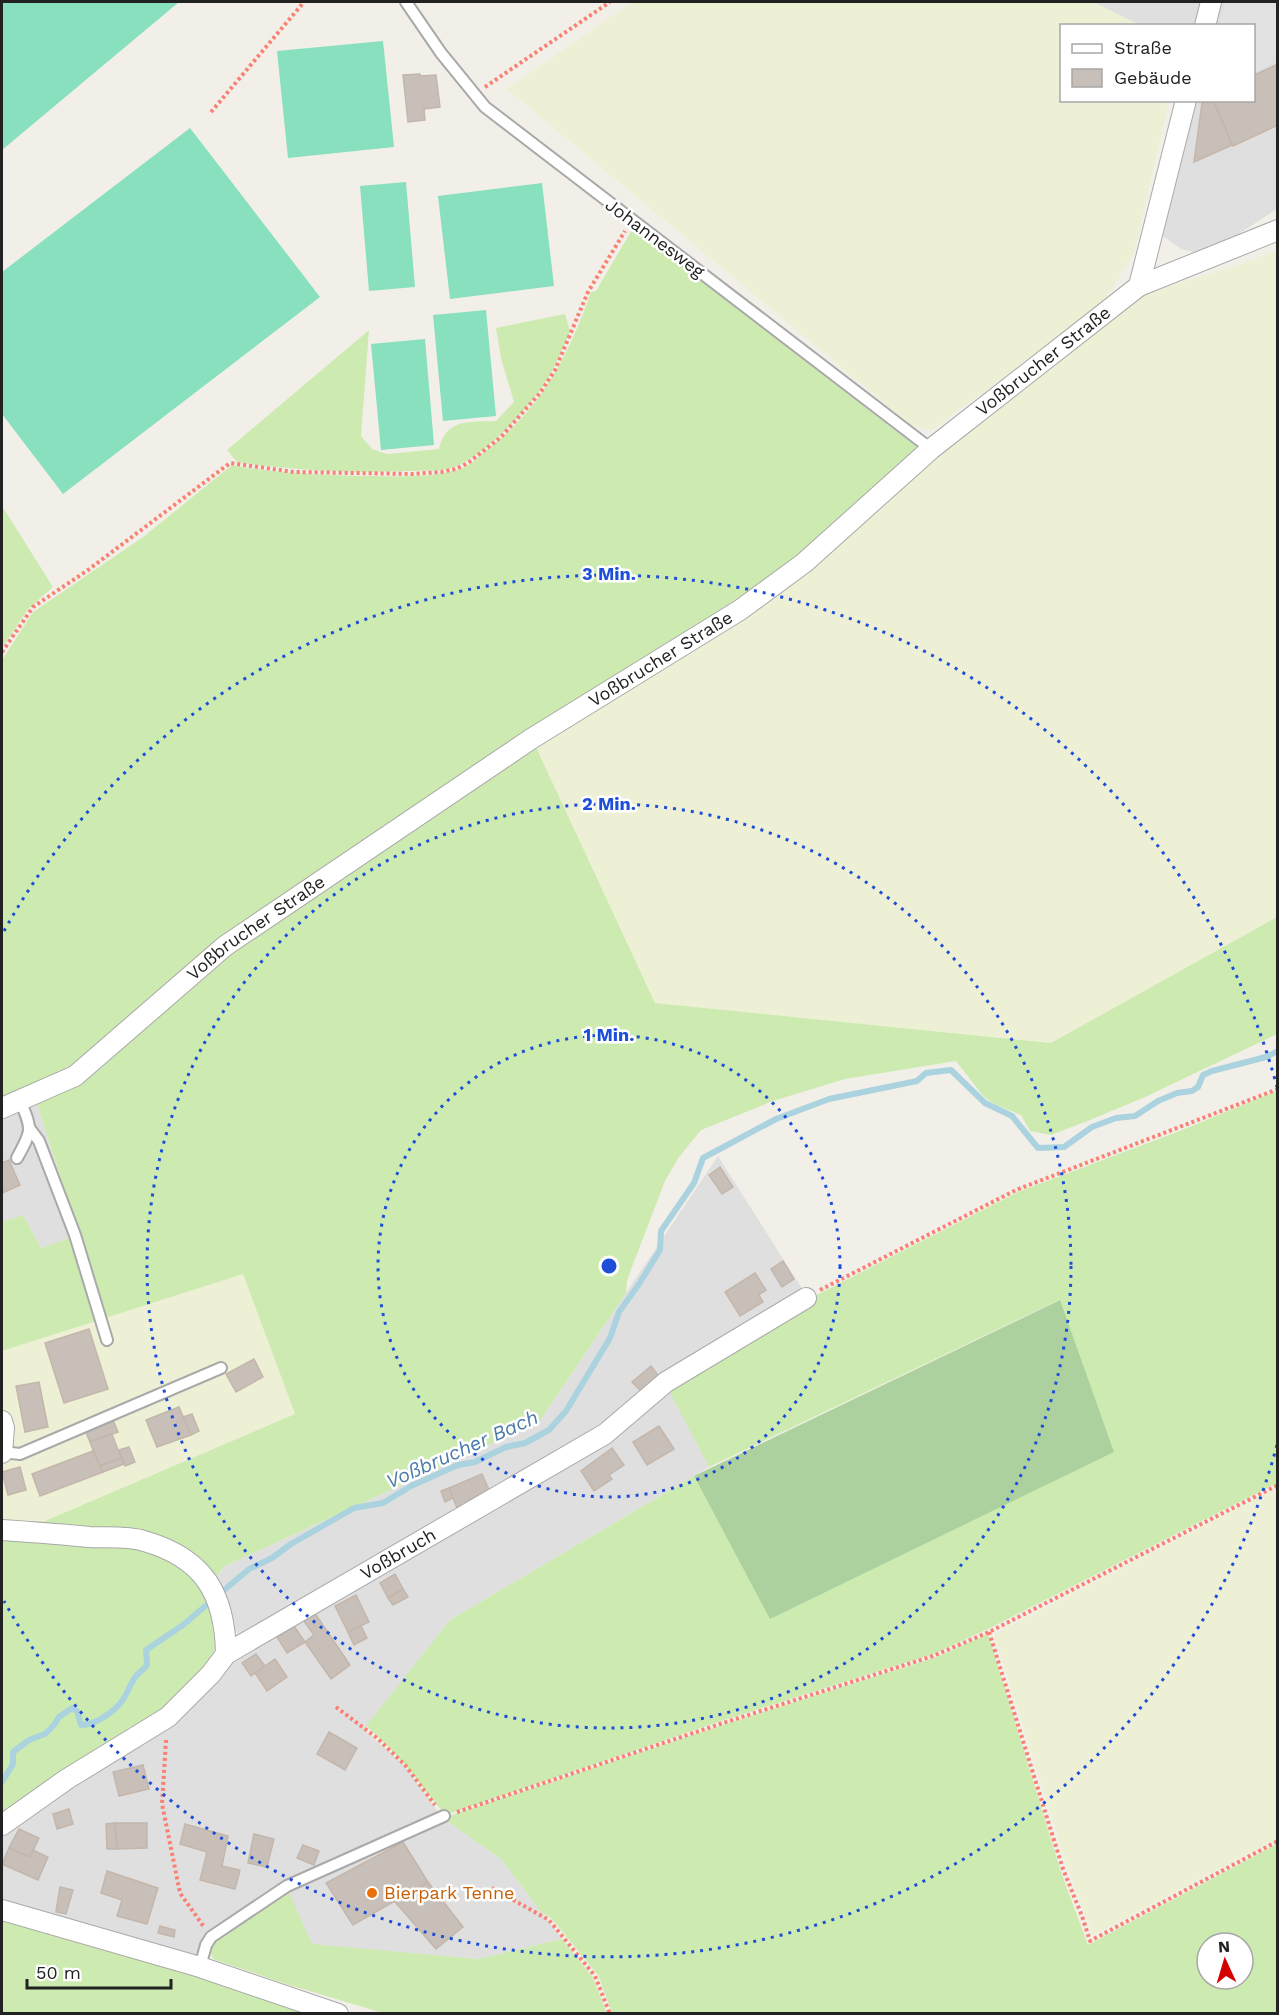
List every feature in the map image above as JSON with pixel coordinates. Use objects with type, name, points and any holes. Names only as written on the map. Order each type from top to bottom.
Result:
[{"type":"street","points":[[1206,24],[1211,2]]},
{"type":"street","points":[[1139,286],[1185,102]]},
{"type":"street","name":"Voßbrucher Straße","points":[[2,1108],[75,1076],[225,946],[531,739],[740,610],[804,562],[931,449],[1139,286],[1278,230]]},
{"type":"street","name":"Voßbruch","points":[[2,1825],[67,1779],[168,1717],[211,1674],[226,1653],[605,1434],[666,1382],[806,1298]]},
{"type":"street","points":[[2,1421],[4,1428],[2,1453]]},
{"type":"street","points":[[2,1530],[143,1540],[181,1556],[212,1585],[226,1629],[226,1653]]},
{"type":"street","points":[[2,1910],[200,1967],[338,2013]]},
{"type":"lane","name":"Johannesweg","points":[[406,2],[441,53],[485,107],[931,449]]},
{"type":"lane","points":[[20,1100],[30,1129],[39,1141],[75,1235],[107,1340]]},
{"type":"lane","points":[[17,1158],[29,1136],[30,1129]]},
{"type":"lane","points":[[2,1453],[20,1454],[221,1368]]},
{"type":"lane","points":[[200,1967],[206,1945],[211,1937],[287,1886],[444,1816]]},
{"type":"path","points":[[211,112],[304,2]]},
{"type":"path","points":[[475,94],[610,2]]},
{"type":"path","points":[[2,652],[33,607],[88,570],[230,463],[294,472],[381,474],[441,472],[456,469],[468,463],[501,437],[525,412],[545,385],[567,345],[588,292],[631,220]]},
{"type":"path","points":[[806,1298],[1016,1190],[1278,1089]]},
{"type":"path","points":[[336,1707],[377,1738],[405,1765],[444,1816],[933,1656],[989,1632],[1278,1485]]},
{"type":"path","points":[[989,1632],[1063,1869],[1083,1916],[1090,1941],[1278,1841]]},
{"type":"path","points":[[168,1717],[162,1804],[180,1893],[211,1937]]},
{"type":"path","points":[[492,1888],[549,1920],[595,1977],[609,2013]]},
{"type":"shaded area","points":[[1092,2],[1277,2],[1277,209],[1206,255],[1181,249],[1163,236],[1193,102],[1255,102],[1255,24],[1137,24]]},
{"type":"shaded area","points":[[1226,2],[1277,2],[1277,61],[1255,72],[1255,24],[1219,24]]},
{"type":"shaded area","points":[[36,1101],[79,1236],[41,1248],[23,1215],[2,1222],[2,1115]]},
{"type":"shaded area","points":[[718,1156],[806,1295],[664,1379],[709,1467],[450,1620],[364,1730],[404,1765],[442,1817],[502,1860],[562,1939],[478,1959],[210,1936],[198,1962],[2,1901],[2,1829],[228,1657],[237,1634],[215,1578],[225,1566],[539,1422]]},
{"type":"green space","points":[[2,2],[179,2],[2,150]]},
{"type":"green space","points":[[632,2],[1093,2],[1138,24],[1060,24],[1060,102],[1169,102],[1134,253],[1097,312],[932,430],[912,426],[507,89]]},
{"type":"green space","points":[[383,41],[394,147],[288,158],[277,51]]},
{"type":"green space","points":[[190,128],[320,297],[63,494],[2,414],[2,272]]},
{"type":"green space","points":[[406,182],[415,287],[369,291],[360,186]]},
{"type":"green space","points":[[542,183],[554,286],[450,299],[438,196]]},
{"type":"green space","points":[[633,228],[918,448],[804,551],[768,579],[422,802],[243,923],[84,1058],[58,1074],[2,1099],[2,660],[33,612],[143,537],[232,465],[300,474],[404,476],[452,472],[470,464],[507,433],[539,398],[563,358],[591,292],[596,291]]},
{"type":"green space","points":[[1277,250],[1277,917],[1051,1043],[655,1003],[535,745],[726,630],[889,502],[930,458],[1141,295],[1241,264]]},
{"type":"green space","points":[[486,310],[496,416],[443,421],[433,315]]},
{"type":"green space","points":[[565,314],[570,331],[546,381],[518,417],[494,441],[457,466],[440,470],[389,472],[302,469],[237,462],[227,450],[369,330],[361,436],[372,449],[387,454],[439,449],[442,439],[453,427],[468,422],[496,421],[514,402],[501,358],[496,328]]},
{"type":"green space","points":[[425,339],[434,445],[381,450],[371,344]]},
{"type":"green space","points":[[2,506],[53,587],[28,609],[2,648]]},
{"type":"green space","points":[[535,745],[655,1003],[1051,1043],[1277,917],[1277,1034],[1145,1097],[1051,1135],[1030,1131],[1021,1115],[994,1104],[984,1097],[956,1061],[845,1079],[773,1101],[701,1130],[679,1157],[665,1181],[627,1280],[626,1293],[539,1422],[225,1566],[215,1578],[196,1558],[38,1524],[295,1414],[243,1274],[2,1351],[2,1222],[23,1215],[41,1248],[79,1235],[36,1101],[238,945]]},
{"type":"green space","points":[[1277,1091],[1277,1483],[988,1629],[933,1654],[721,1721],[445,1815],[398,1757],[366,1726],[450,1620],[694,1476],[771,1619],[1059,1300],[709,1467],[666,1385],[807,1300],[1018,1192],[1177,1132]]},
{"type":"green space","points":[[243,1274],[295,1414],[38,1524],[2,1520],[2,1351]]},
{"type":"green space","points":[[1060,1300],[1114,1452],[770,1619],[694,1476]]},
{"type":"green space","points":[[1277,1488],[1277,1839],[1093,1935],[1067,1867],[994,1634]]},
{"type":"green space","points":[[2,1533],[141,1543],[178,1558],[210,1598],[215,1648],[207,1669],[163,1709],[2,1822]]},
{"type":"green space","points":[[988,1634],[1061,1872],[1088,1945],[1277,1844],[1277,2013],[612,2013],[598,1975],[551,1918],[542,1913],[502,1860],[443,1818],[937,1657]]},
{"type":"green space","points":[[287,1888],[312,1944],[478,1959],[562,1939],[593,1978],[607,2013],[383,2013],[213,1959],[209,1947],[212,1940]]},
{"type":"green space","points":[[2,1917],[324,2013],[2,2013]]},
{"type":"building","points":[[1278,64],[1278,125],[1233,146],[1214,102],[1255,102],[1255,75]]},
{"type":"building","points":[[420,74],[420,76],[436,75],[440,107],[424,109],[425,120],[408,122],[403,75]]},
{"type":"building","points":[[1214,102],[1232,145],[1194,162],[1202,103]]},
{"type":"building","points":[[9,1160],[20,1185],[2,1193],[2,1163]]},
{"type":"building","points":[[720,1167],[733,1187],[722,1194],[709,1175]]},
{"type":"building","points":[[783,1261],[794,1279],[782,1287],[771,1269]]},
{"type":"building","points":[[755,1273],[766,1290],[759,1295],[763,1302],[740,1316],[725,1292]]},
{"type":"building","points":[[89,1329],[108,1389],[64,1403],[45,1343]]},
{"type":"building","points":[[254,1359],[263,1377],[236,1392],[226,1374]]},
{"type":"building","points":[[651,1366],[660,1378],[642,1392],[632,1382]]},
{"type":"building","points":[[39,1382],[48,1427],[25,1432],[16,1386]]},
{"type":"building","points":[[179,1407],[191,1435],[157,1447],[146,1420]]},
{"type":"building","points":[[192,1414],[199,1431],[191,1435],[183,1417]]},
{"type":"building","points":[[113,1420],[118,1432],[90,1442],[85,1430]]},
{"type":"building","points":[[659,1426],[674,1449],[647,1465],[633,1442]]},
{"type":"building","points":[[112,1434],[121,1458],[99,1466],[90,1442]]},
{"type":"building","points":[[129,1447],[135,1462],[125,1466],[119,1450]]},
{"type":"building","points":[[612,1448],[624,1465],[609,1475],[612,1479],[594,1491],[581,1471]]},
{"type":"building","points":[[93,1451],[103,1472],[40,1496],[32,1474]]},
{"type":"building","points":[[121,1458],[124,1464],[103,1472],[100,1466]]},
{"type":"building","points":[[20,1467],[26,1490],[8,1495],[2,1472]]},
{"type":"building","points":[[482,1474],[489,1490],[457,1508],[449,1488]]},
{"type":"building","points":[[449,1488],[453,1498],[445,1502],[441,1491]]},
{"type":"building","points":[[395,1574],[403,1589],[388,1598],[380,1583]]},
{"type":"building","points":[[403,1589],[408,1597],[393,1605],[388,1598]]},
{"type":"building","points":[[356,1595],[369,1622],[348,1632],[335,1606]]},
{"type":"building","points":[[314,1612],[350,1665],[331,1679],[305,1642],[314,1635],[303,1620]]},
{"type":"building","points":[[294,1626],[305,1642],[287,1653],[277,1637]]},
{"type":"building","points":[[361,1626],[367,1638],[354,1645],[348,1632]]},
{"type":"building","points":[[256,1654],[265,1666],[251,1676],[242,1663]]},
{"type":"building","points":[[275,1659],[287,1677],[267,1691],[255,1673]]},
{"type":"building","points":[[329,1732],[357,1748],[345,1770],[317,1754]]},
{"type":"building","points":[[143,1765],[149,1789],[119,1796],[113,1772]]},
{"type":"building","points":[[69,1809],[73,1824],[57,1829],[53,1814]]},
{"type":"building","points":[[115,1823],[117,1849],[107,1849],[106,1824]]},
{"type":"building","points":[[115,1823],[147,1823],[147,1848],[117,1849]]},
{"type":"building","points":[[185,1824],[228,1836],[222,1866],[240,1870],[235,1889],[200,1880],[207,1852],[180,1844]]},
{"type":"building","points":[[19,1829],[39,1838],[30,1857],[9,1848]]},
{"type":"building","points":[[254,1834],[274,1839],[267,1867],[248,1863]]},
{"type":"building","name":"Bierpark Tenne","points":[[403,1842],[428,1882],[353,1925],[326,1883]]},
{"type":"building","points":[[303,1845],[319,1851],[314,1865],[297,1858]]},
{"type":"building","points":[[9,1848],[30,1857],[33,1850],[48,1857],[38,1880],[2,1864]]},
{"type":"building","points":[[107,1871],[158,1888],[147,1924],[117,1916],[122,1900],[101,1893]]},
{"type":"building","points":[[428,1882],[463,1927],[436,1949],[395,1902]]},
{"type":"building","points":[[60,1887],[73,1890],[66,1914],[56,1912]]},
{"type":"building","points":[[160,1926],[175,1930],[174,1937],[158,1933]]},
{"type":"waterway","name":"Voßbrucher Bach","points":[[2,1782],[13,1764],[13,1752],[29,1740],[45,1734],[59,1717],[72,1708],[77,1711],[81,1725],[104,1717],[119,1705],[135,1678],[147,1665],[146,1650],[183,1625],[249,1569],[272,1558],[291,1544],[354,1508],[383,1503],[411,1486],[458,1465],[475,1462],[506,1447],[525,1443],[549,1430],[566,1411],[610,1338],[619,1312],[660,1250],[661,1231],[694,1183],[703,1158],[776,1119],[829,1099],[917,1081],[926,1073],[951,1070],[985,1103],[1012,1116],[1038,1148],[1064,1147],[1092,1127],[1116,1118],[1135,1116],[1158,1101],[1177,1093],[1192,1091],[1198,1087],[1203,1075],[1266,1057],[1278,1051]]},
{"type":"place","name":"Bierpark Tenne","points":[[372,1893]]}]
